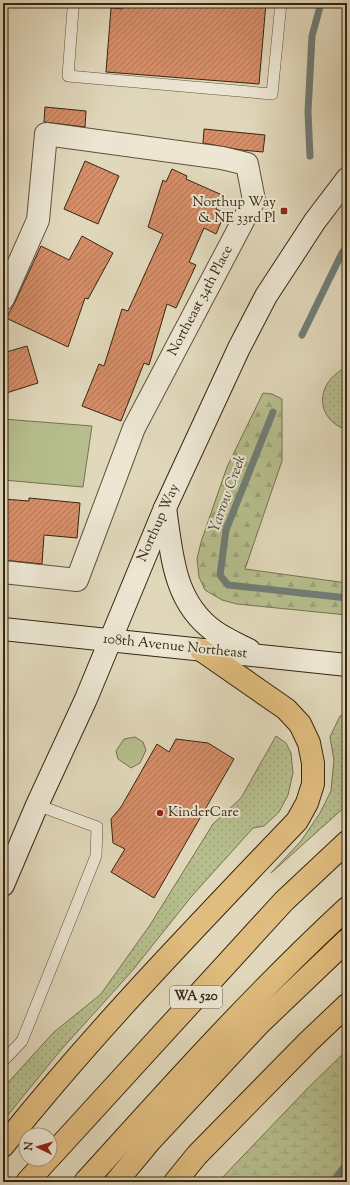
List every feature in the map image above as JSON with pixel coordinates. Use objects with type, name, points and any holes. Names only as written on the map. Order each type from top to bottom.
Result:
[{"type":"highway","points":[[3,1146],[32,1109],[103,1027],[297,821],[307,804],[313,784],[314,763],[309,743],[300,724],[286,709],[201,650]]},
{"type":"highway","name":"WA 520","points":[[58,1148],[284,901],[347,842]]},
{"type":"highway","points":[[85,1182],[164,1095],[279,973],[347,908]]},
{"type":"highway","points":[[116,1182],[150,1141],[259,1024],[347,940]]},
{"type":"highway","points":[[175,1182],[197,1155],[309,1041],[347,1005]]},
{"type":"highway","points":[[27,1182],[41,1167]]},
{"type":"main road","name":"Northeast 34th Place","points":[[3,299],[38,220],[46,134],[222,158],[248,164],[254,200],[134,428],[77,580],[3,572]]},
{"type":"main road","name":"Northup Way","points":[[3,884],[36,805],[86,699],[164,508],[239,348],[266,296],[315,221],[347,179]]},
{"type":"main road","points":[[164,508],[176,577],[182,594],[191,608],[202,621],[215,632],[261,656]]},
{"type":"main road","name":"108th Avenue Northeast","points":[[3,629],[347,665]]},
{"type":"lane","points":[[75,3],[73,9],[68,76],[272,94],[281,3]]},
{"type":"lane","points":[[3,1061],[22,1041],[96,856],[97,827],[36,805]]},
{"type":"green space","points":[[343,369],[347,369],[347,430],[336,425],[329,418],[324,410],[322,401],[327,384]]},
{"type":"green space","points":[[263,393],[272,394],[282,399],[282,461],[245,569],[347,583],[347,615],[237,604],[222,600],[205,590],[199,577],[197,559],[201,542],[227,467]]},
{"type":"green space","points":[[3,419],[92,426],[83,487],[3,480]]},
{"type":"green space","points":[[347,713],[347,805],[271,873],[301,841],[320,813],[331,791],[334,760],[330,737],[340,716]]},
{"type":"green space","points":[[276,736],[286,743],[291,753],[293,773],[288,795],[279,812],[264,826],[253,828],[191,897],[132,971],[60,1051],[3,1121],[3,1088],[54,1032],[101,994],[150,925],[213,824],[241,798]]},
{"type":"green space","points":[[135,737],[143,742],[146,750],[140,763],[131,768],[118,759],[116,751],[124,739]]},
{"type":"green space","points":[[347,1050],[347,1182],[218,1182],[307,1089]]},
{"type":"building","points":[[123,3],[266,3],[259,84],[106,72],[111,8],[122,9]]},
{"type":"building","points":[[45,107],[86,111],[85,127],[44,122]]},
{"type":"building","points":[[204,129],[265,135],[263,152],[241,150],[203,143]]},
{"type":"building","points":[[85,161],[119,176],[98,224],[64,209]]},
{"type":"building","points":[[172,169],[187,176],[186,179],[222,195],[216,209],[225,213],[216,234],[204,228],[189,262],[196,265],[176,308],[167,304],[149,365],[144,363],[121,421],[82,406],[99,364],[104,366],[122,309],[128,311],[163,234],[148,227],[163,180],[166,182]]},
{"type":"building","points":[[82,236],[113,253],[88,299],[85,298],[68,347],[6,318],[41,246],[69,260]]},
{"type":"building","points":[[27,346],[38,383],[3,394],[3,353]]},
{"type":"building","points":[[29,498],[80,503],[77,538],[44,535],[42,564],[3,560],[3,499],[29,501]]},
{"type":"building","name":"KinderCare","points":[[176,739],[208,743],[234,759],[154,898],[111,872],[125,849],[113,843],[111,819],[121,807],[157,744],[169,752]]},
{"type":"waterway","points":[[310,156],[308,112],[312,36],[321,3]]},
{"type":"waterway","name":"Yarrow Creek","points":[[302,335],[342,253],[347,246]]},
{"type":"waterway","name":"Yarrow Creek","points":[[273,412],[226,530],[220,575],[228,585],[347,598]]},
{"type":"waterway","name":"Yarrow Creek","points":[[333,1182],[347,1163]]},
{"type":"place","name":"Northup Way & NE 33rd Pl","points":[[284,211]]},
{"type":"place","name":"KinderCare","points":[[160,813]]}]
